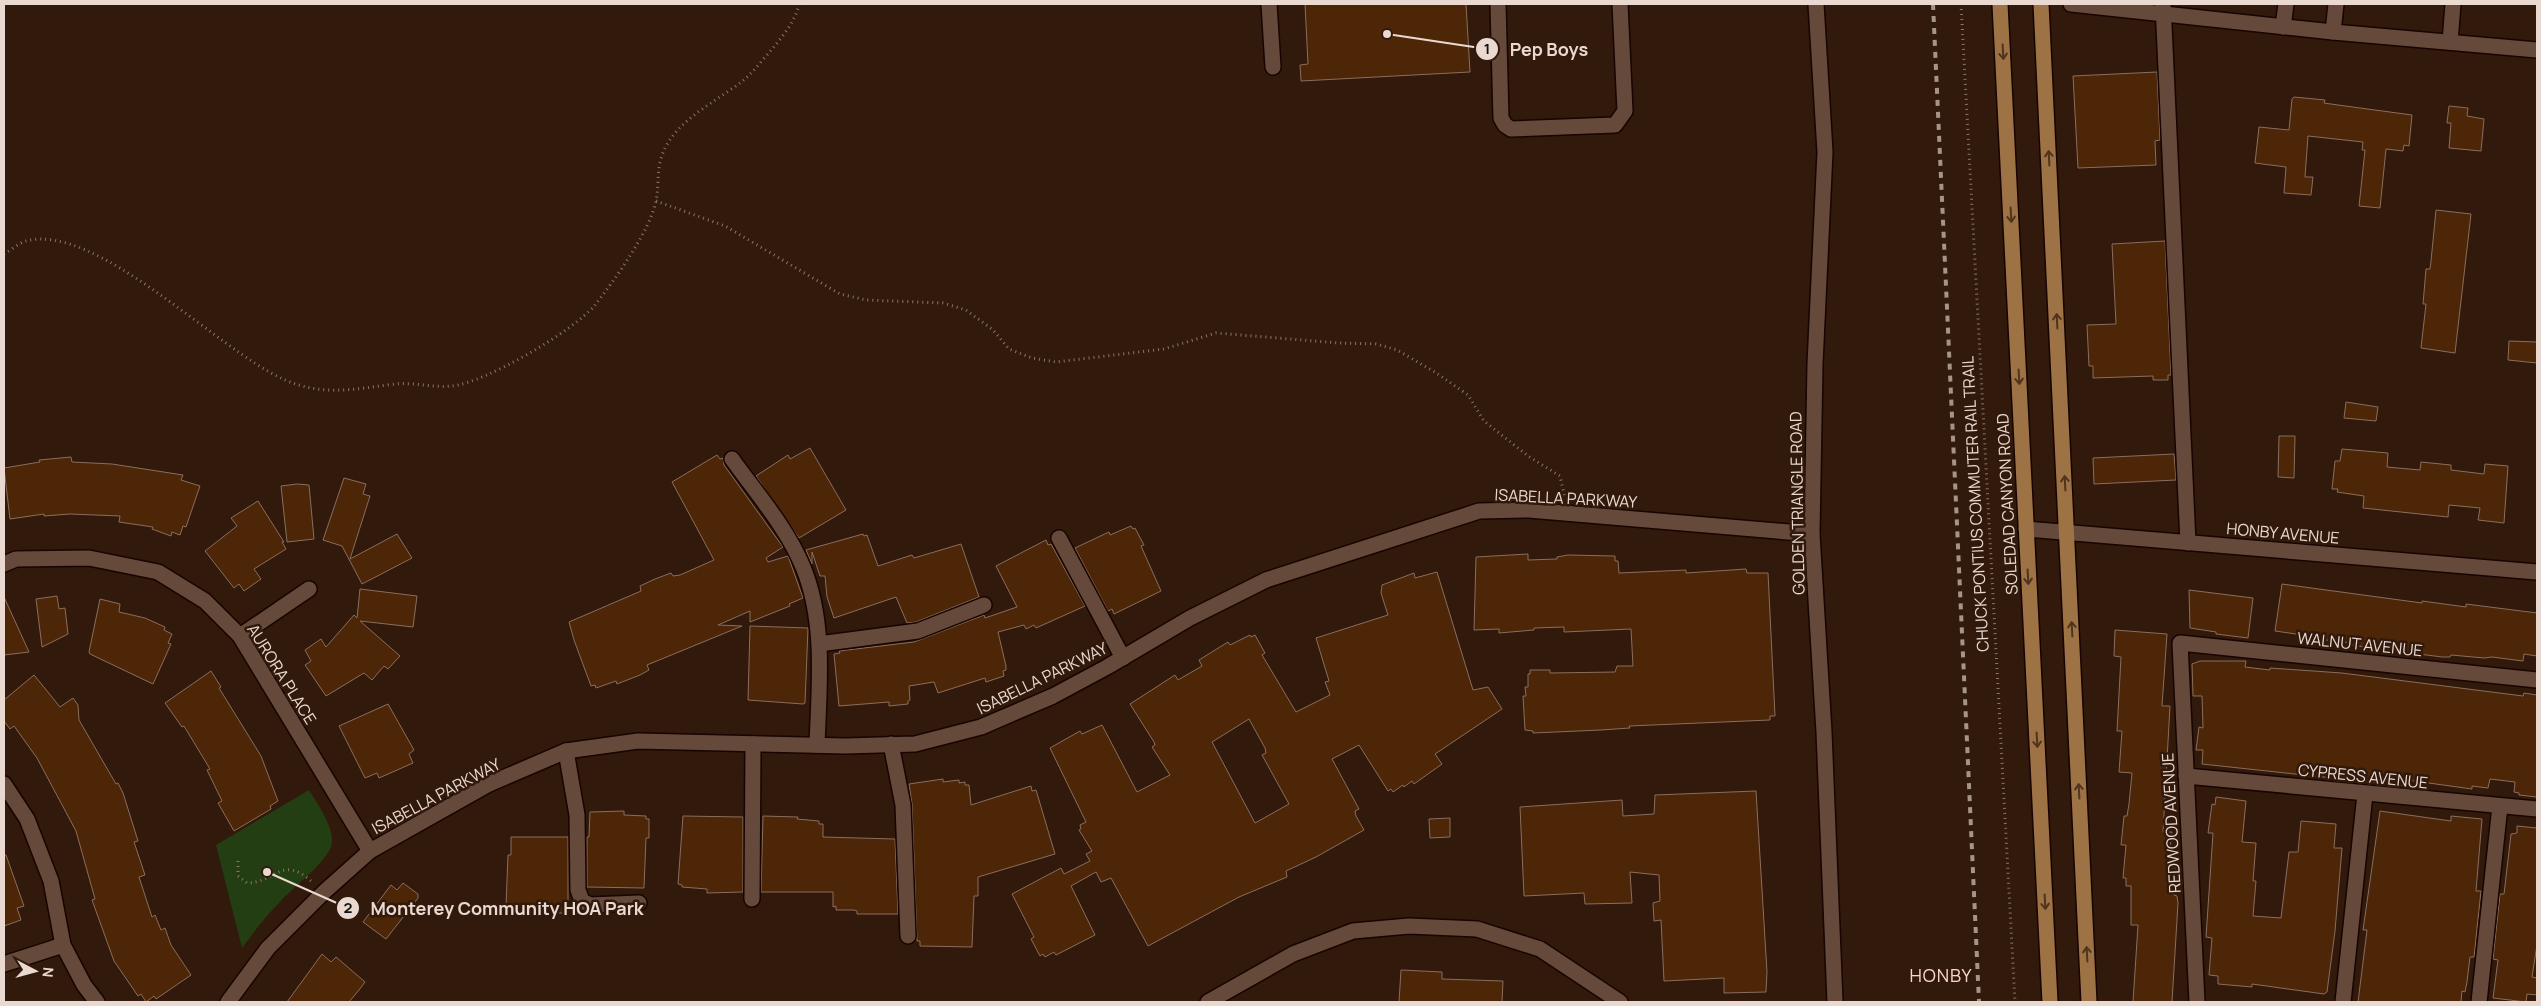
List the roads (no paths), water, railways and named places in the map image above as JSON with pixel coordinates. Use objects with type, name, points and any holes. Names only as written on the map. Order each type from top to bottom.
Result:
[{"type":"main road","name":"SOLEDAD CANYON ROAD","points":[[2000,4],[2050,1002]]},
{"type":"main road","points":[[2041,4],[2090,1002]]},
{"type":"street","points":[[1269,4],[1272,67]]},
{"type":"street","points":[[1498,4],[1502,118],[1505,125],[1511,129],[1615,125],[1620,120],[1625,111],[1620,4]]},
{"type":"street","name":"GOLDEN TRIANGLE ROAD","points":[[1816,4],[1825,152],[1815,364],[1812,534],[1835,1002]]},
{"type":"street","points":[[2071,4],[2196,10],[2283,27],[2537,50]]},
{"type":"street","points":[[2283,27],[2286,4]]},
{"type":"street","points":[[2333,32],[2336,4]]},
{"type":"street","points":[[2450,42],[2453,4]]},
{"type":"street","points":[[2163,9],[2188,543]]},
{"type":"street","points":[[732,459],[785,531],[804,568],[816,617],[819,644],[817,745]]},
{"type":"street","name":"ISABELLA PARKWAY","points":[[228,1002],[268,948],[324,892],[370,851],[489,784],[566,751],[638,741],[817,745],[915,744],[981,727],[1053,696],[1123,658],[1190,618],[1275,577],[1480,511],[1529,510],[1812,534]]},
{"type":"street","name":"HONBY AVENUE","points":[[2026,529],[2537,572]]},
{"type":"street","points":[[1059,538],[1123,658]]},
{"type":"street","name":"AURORA PLACE","points":[[4,564],[16,559],[89,558],[158,572],[205,601],[240,636],[370,851]]},
{"type":"street","points":[[240,636],[310,589]]},
{"type":"street","points":[[819,644],[918,631],[984,606]]},
{"type":"street","name":"WALNUT AVENUE","points":[[2180,643],[2537,680]]},
{"type":"street","name":"REDWOOD AVENUE","points":[[2180,643],[2197,1002]]},
{"type":"street","points":[[752,899],[753,744]]},
{"type":"street","points":[[891,744],[903,805],[908,936]]},
{"type":"street","points":[[566,751],[576,815],[578,890],[582,901],[590,905],[639,902]]},
{"type":"street","name":"CYPRESS AVENUE","points":[[2186,776],[2537,809]]},
{"type":"street","points":[[4,784],[28,819],[51,881],[63,945],[84,985],[97,1002]]},
{"type":"street","points":[[2343,1002],[2365,794]]},
{"type":"street","points":[[2479,1002],[2500,806]]},
{"type":"street","points":[[1208,1002],[1293,954],[1353,931],[1409,926],[1477,929],[1540,949],[1620,1002]]},
{"type":"street","points":[[4,964],[63,945]]},
{"type":"railway","points":[[1933,4],[1979,1002]]},
{"type":"place","name":"Pep Boys","points":[[1387,34]]},
{"type":"place","name":"Monterey Community HOA Park","points":[[267,872]]},
{"type":"district","name":"HONBY","points":[[1941,975]]}]
